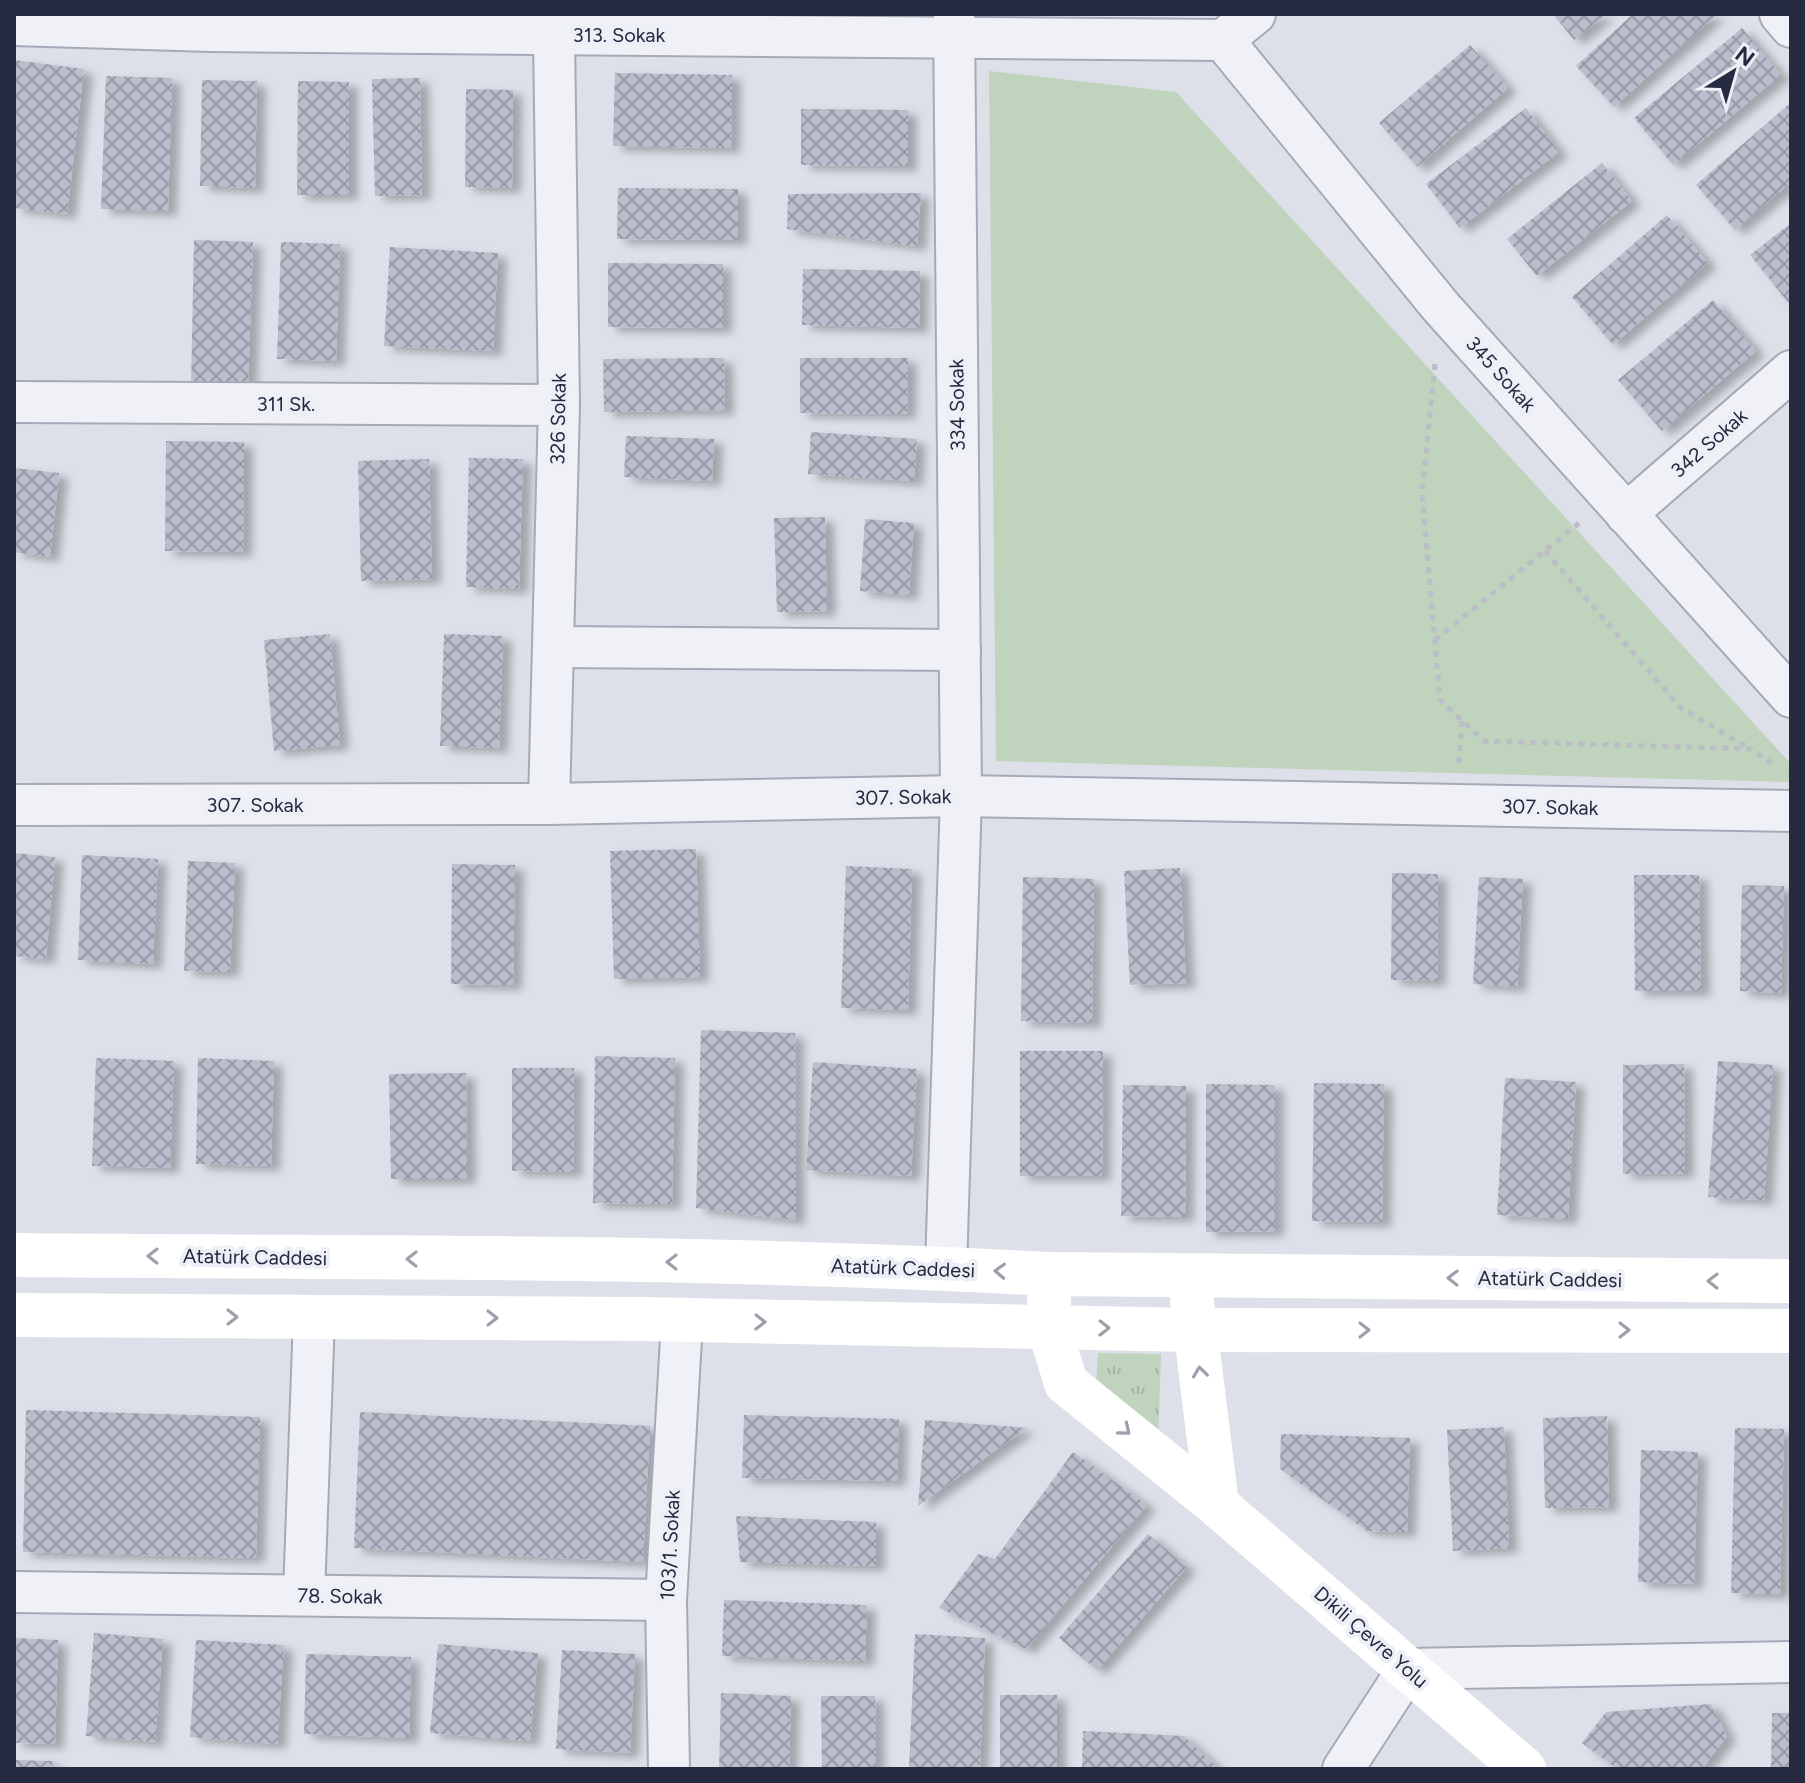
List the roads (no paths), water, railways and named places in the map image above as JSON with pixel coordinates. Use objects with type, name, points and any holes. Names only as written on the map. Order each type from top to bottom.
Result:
[{"type":"main road","name":"Atatürk Caddesi","points":[[14,1255],[655,1261],[946,1268],[1049,1274],[1791,1281]]},
{"type":"main road","name":"Dikili Çevre Yolu","points":[[1049,1274],[1049,1327],[1066,1383],[1217,1505],[1524,1769]]},
{"type":"main road","points":[[1190,1275],[1194,1330],[1217,1505]]},
{"type":"main road","points":[[14,1315],[682,1321],[1194,1330],[1791,1331]]},
{"type":"street","points":[[1223,40],[1255,14]]},
{"type":"street","points":[[1780,14],[1791,27]]},
{"type":"street","name":"313. Sokak","points":[[14,25],[211,22],[554,35],[954,26],[1223,40]]},
{"type":"street","name":"334 Sokak","points":[[946,1268],[961,796],[954,26]]},
{"type":"street","name":"326 Sokak","points":[[549,804],[559,405],[554,35]]},
{"type":"street","name":"345 Sokak","points":[[1223,40],[1441,307],[1788,688]]},
{"type":"street","name":"342 Sokak","points":[[1619,505],[1791,371]]},
{"type":"street","name":"311 Sk.","points":[[14,402],[559,405]]},
{"type":"street","points":[[553,647],[960,650]]},
{"type":"street","name":"307. Sokak","points":[[14,805],[549,804],[961,796],[1791,811]]},
{"type":"street","points":[[304,1595],[314,1317]]},
{"type":"street","name":"103/1. Sokak","points":[[669,1769],[666,1600],[682,1321]]},
{"type":"street","name":"78. Sokak","points":[[14,1592],[666,1600]]},
{"type":"street","points":[[1343,1769],[1408,1669],[1791,1662]]}]
